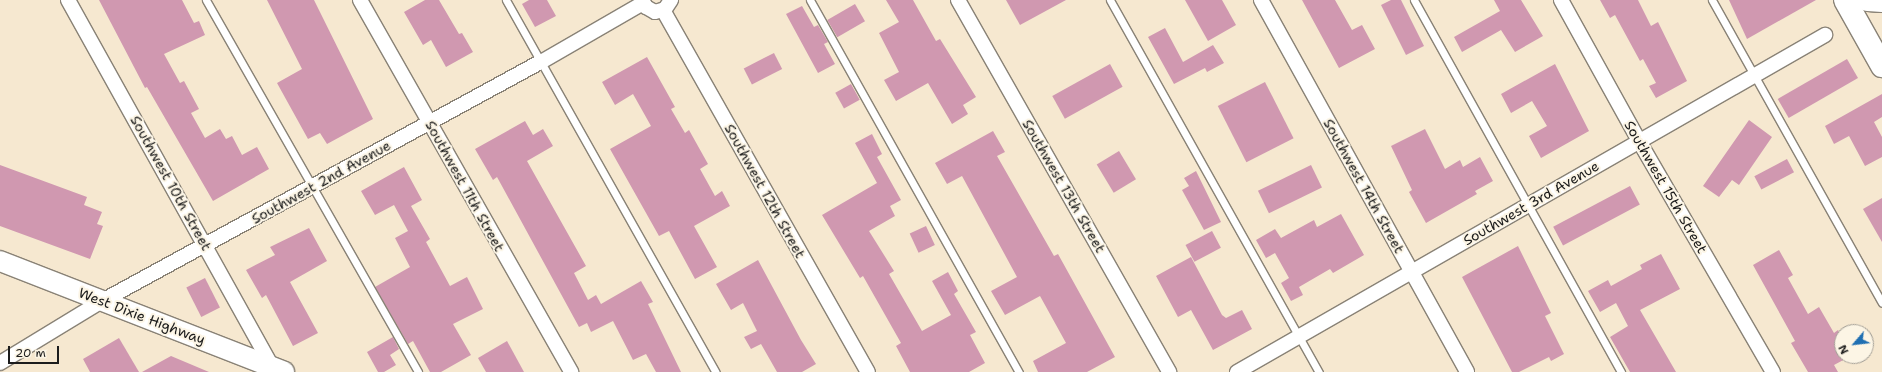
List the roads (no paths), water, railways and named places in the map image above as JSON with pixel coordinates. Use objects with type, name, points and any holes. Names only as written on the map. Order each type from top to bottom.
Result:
[{"type":"main road","points":[[1845,0],[1882,66]]},
{"type":"main road","points":[[1868,0],[1882,1]]},
{"type":"main road","name":"West Dixie Highway","points":[[0,261],[278,370]]},
{"type":"street","name":"Southwest 10th Street","points":[[68,0],[278,370]]},
{"type":"street","name":"Southwest 11th Street","points":[[360,0],[571,372]]},
{"type":"street","name":"Southwest 13th Street","points":[[958,0],[1169,372]]},
{"type":"street","name":"Southwest 14th Street","points":[[1261,0],[1467,372]]},
{"type":"street","name":"Southwest 15th Street","points":[[1561,0],[1639,141],[1773,372]]},
{"type":"street","name":"Southwest 2nd Avenue","points":[[0,363],[102,301],[541,62],[643,2]]},
{"type":"street","points":[[643,2],[650,10],[667,5]]},
{"type":"street","name":"Southwest 12th Street","points":[[667,5],[868,372]]},
{"type":"street","name":"Southwest 3rd Avenue","points":[[1237,372],[1825,35]]},
{"type":"lane","points":[[206,0],[418,372]]},
{"type":"lane","points":[[506,0],[716,372]]},
{"type":"lane","points":[[810,0],[1019,372]]},
{"type":"lane","points":[[1110,0],[1319,372]]},
{"type":"lane","points":[[1414,0],[1621,372]]},
{"type":"lane","points":[[1712,0],[1882,304]]}]
